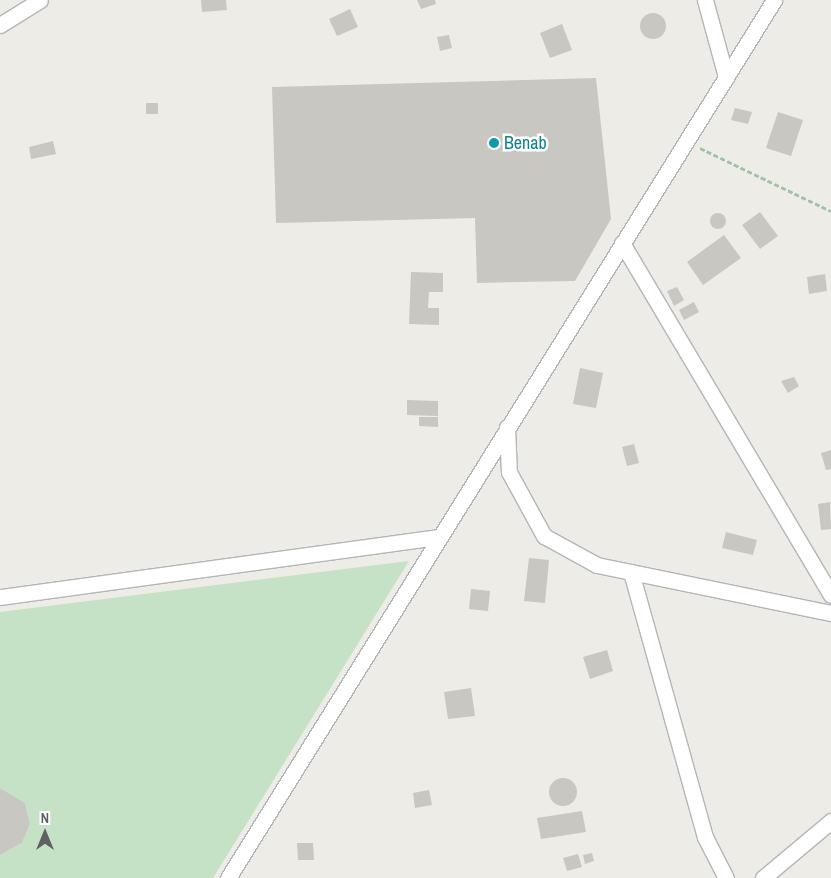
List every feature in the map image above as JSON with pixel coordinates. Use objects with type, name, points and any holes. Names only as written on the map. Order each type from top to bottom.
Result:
[{"type":"street","points":[[0,25],[40,0]]},
{"type":"street","points":[[705,0],[726,77]]},
{"type":"street","points":[[228,878],[774,0]]},
{"type":"street","points":[[622,243],[831,595]]},
{"type":"street","points":[[508,427],[509,472],[544,536],[597,565],[831,613]]},
{"type":"street","points":[[0,597],[439,537]]},
{"type":"street","points":[[631,572],[705,837],[726,878]]},
{"type":"street","points":[[763,878],[831,820]]},
{"type":"path","points":[[686,141],[831,211]]},
{"type":"green space","points":[[409,561],[213,878],[0,878],[0,855],[22,843],[30,824],[25,803],[0,788],[0,612]]},
{"type":"building","points":[[201,0],[226,0],[227,10],[202,12]]},
{"type":"building","points":[[417,0],[435,0],[436,4],[421,9]]},
{"type":"building","points":[[350,9],[358,27],[337,36],[329,19]]},
{"type":"building","points":[[653,13],[662,17],[666,26],[662,35],[653,39],[644,35],[640,26],[644,17]]},
{"type":"building","points":[[562,24],[572,50],[550,58],[540,33]]},
{"type":"building","points":[[449,35],[452,48],[440,51],[437,37]]},
{"type":"building","points":[[596,78],[611,219],[575,281],[477,283],[475,218],[276,223],[272,87]]},
{"type":"building","points":[[146,103],[158,103],[158,114],[146,114]]},
{"type":"building","points":[[735,108],[752,112],[748,124],[731,120]]},
{"type":"building","points":[[778,112],[803,120],[791,156],[766,148]]},
{"type":"building","points":[[53,141],[56,154],[31,159],[29,147]]},
{"type":"building","points":[[760,212],[778,236],[760,249],[742,225]]},
{"type":"building","points":[[718,213],[724,215],[726,221],[724,227],[718,229],[712,227],[710,221],[712,215]]},
{"type":"building","points":[[724,235],[741,258],[703,285],[687,262]]},
{"type":"building","points":[[411,272],[443,273],[443,292],[429,292],[428,308],[439,308],[439,325],[409,324]]},
{"type":"building","points":[[825,274],[827,291],[809,294],[807,277]]},
{"type":"building","points":[[677,287],[684,300],[674,306],[667,291]]},
{"type":"building","points":[[694,302],[699,312],[684,320],[679,310]]},
{"type":"building","points":[[580,368],[603,373],[596,408],[573,404]]},
{"type":"building","points":[[794,377],[799,386],[788,393],[781,381]]},
{"type":"building","points":[[407,400],[438,401],[438,416],[407,415]]},
{"type":"building","points":[[419,417],[438,417],[438,427],[419,426]]},
{"type":"building","points":[[634,444],[639,463],[627,466],[622,447]]},
{"type":"building","points":[[831,450],[831,469],[826,470],[821,453]]},
{"type":"building","points":[[830,502],[831,529],[821,530],[818,504]]},
{"type":"building","points":[[726,532],[757,540],[753,555],[722,548]]},
{"type":"building","points":[[529,558],[549,560],[545,603],[524,601]]},
{"type":"building","points":[[471,589],[490,591],[488,611],[469,609]]},
{"type":"building","points":[[607,650],[613,671],[590,679],[583,657]]},
{"type":"building","points":[[471,688],[475,716],[448,719],[444,692]]},
{"type":"building","points":[[563,778],[573,782],[577,792],[573,802],[563,806],[553,802],[549,792],[553,782]]},
{"type":"building","points":[[0,788],[25,803],[30,824],[22,843],[0,855]]},
{"type":"building","points":[[429,790],[432,805],[415,808],[413,793]]},
{"type":"building","points":[[582,811],[586,832],[541,839],[537,818]]},
{"type":"building","points":[[297,843],[313,843],[314,860],[298,860]]},
{"type":"building","points":[[592,853],[594,861],[585,864],[583,855]]},
{"type":"building","points":[[578,854],[582,867],[567,871],[563,858]]},
{"type":"place","name":"Benab","points":[[494,143]]}]
